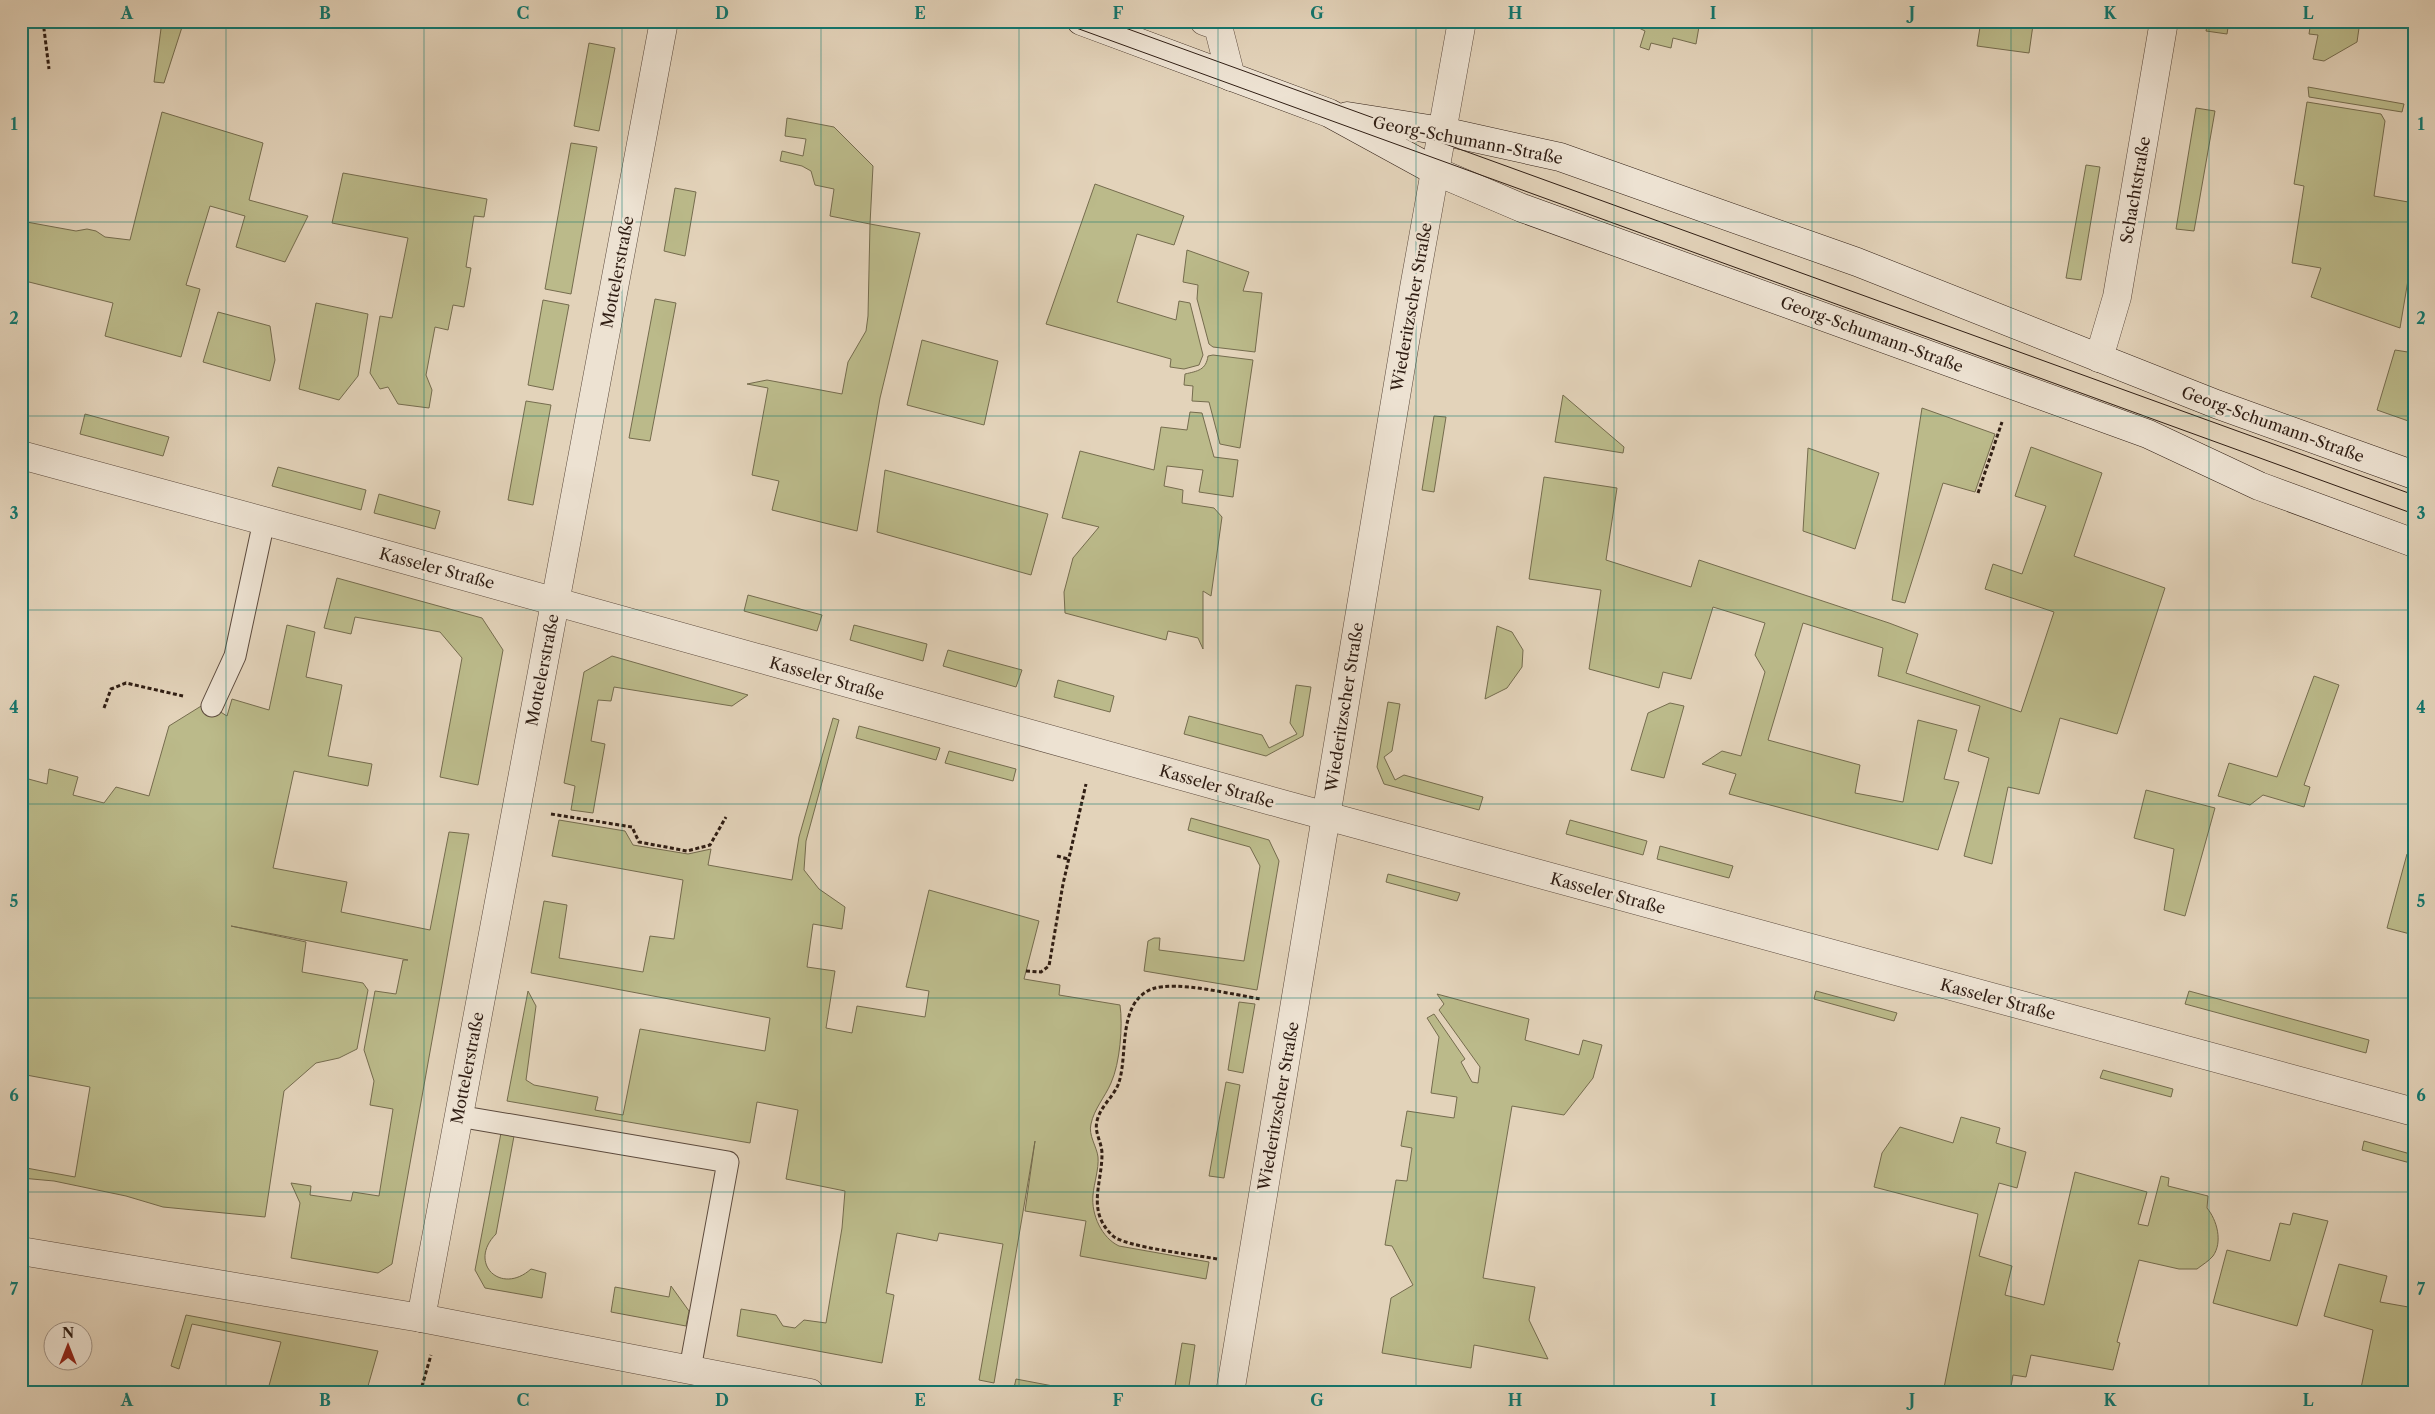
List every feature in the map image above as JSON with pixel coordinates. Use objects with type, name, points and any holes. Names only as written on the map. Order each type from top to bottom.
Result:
[{"type":"street","name":"Mottelerstraße","points":[[420,1318],[664,21]]},
{"type":"street","name":"Georg-Schumann-Straße","points":[[1081,21],[1335,116],[1435,170],[1522,208],[2148,434],[2259,486],[2414,543]]},
{"type":"street","points":[[1204,21],[1218,26],[1231,77]]},
{"type":"street","name":"Wiederitzscher Straße","points":[[1230,1393],[1414,288],[1462,21]]},
{"type":"street","name":"Schachtstraße","points":[[2099,358],[2117,297],[2164,21]]},
{"type":"street","name":"Georg-Schumann-Straße","points":[[1335,116],[1442,131],[1560,157],[1857,262],[2216,404],[2414,476]]},
{"type":"street","name":"Kasseler Straße","points":[[21,456],[555,601],[1326,816],[2414,1112]]},
{"type":"street","points":[[21,1251],[420,1318],[810,1393]]},
{"type":"lane","points":[[212,706],[235,656],[264,521]]},
{"type":"lane","points":[[458,1116],[728,1162],[690,1369]]},
{"type":"path","points":[[44,21],[50,69]]},
{"type":"path","points":[[1978,493],[2002,422]]},
{"type":"path","points":[[104,708],[111,689],[126,683],[182,696],[189,694]]},
{"type":"path","points":[[1026,972],[1041,972],[1049,966],[1068,859],[1087,781]]},
{"type":"path","points":[[551,814],[632,827],[638,842],[687,850],[710,845],[726,817]]},
{"type":"path","points":[[1057,856],[1068,859]]},
{"type":"path","points":[[1217,1259],[1129,1243],[1114,1237],[1101,1219],[1096,1198],[1102,1152],[1096,1136],[1097,1120],[1118,1084],[1126,1026],[1136,1003],[1151,989],[1169,985],[1262,999]]},
{"type":"path","points":[[420,1393],[432,1350]]},
{"type":"shaded area","points":[[162,21],[184,21],[164,83],[154,82]]},
{"type":"shaded area","points":[[1643,21],[1700,21],[1696,44],[1673,38],[1671,48],[1651,43],[1649,50],[1640,47],[1645,31],[1637,27]]},
{"type":"shaded area","points":[[1981,21],[2010,21],[2033,25],[2029,53],[1977,46]]},
{"type":"shaded area","points":[[2208,21],[2229,21],[2227,34],[2206,31]]},
{"type":"shaded area","points":[[2311,21],[2360,21],[2357,42],[2324,61],[2313,59],[2318,35],[2309,34]]},
{"type":"shaded area","points":[[589,43],[615,48],[599,131],[574,126]]},
{"type":"shaded area","points":[[2308,87],[2404,104],[2402,112],[2309,97]]},
{"type":"shaded area","points":[[2307,102],[2381,114],[2385,121],[2374,196],[2414,203],[2414,244],[2400,328],[2311,297],[2321,268],[2292,263],[2304,186],[2294,184]]},
{"type":"shaded area","points":[[2196,108],[2215,111],[2194,231],[2176,229]]},
{"type":"shaded area","points":[[162,112],[263,143],[249,200],[308,216],[285,262],[236,247],[245,216],[210,206],[186,285],[200,289],[181,357],[105,336],[113,303],[21,280],[21,221],[76,231],[87,229],[96,231],[105,237],[130,240]]},
{"type":"shaded area","points":[[787,118],[834,127],[873,166],[870,224],[830,216],[834,189],[815,185],[811,171],[802,166],[780,161],[782,151],[803,156],[806,139],[785,136]]},
{"type":"shaded area","points":[[571,143],[597,147],[571,294],[545,289]]},
{"type":"shaded area","points":[[2086,165],[2100,167],[2081,280],[2066,278]]},
{"type":"shaded area","points":[[343,173],[487,199],[484,217],[474,216],[466,267],[471,268],[464,307],[453,305],[448,330],[435,327],[426,375],[432,390],[429,408],[398,404],[388,387],[380,389],[370,373],[380,316],[392,318],[408,238],[332,223]]},
{"type":"shaded area","points":[[1095,184],[1184,216],[1174,245],[1137,234],[1117,302],[1176,320],[1179,301],[1190,303],[1203,355],[1199,365],[1184,369],[1170,367],[1171,359],[1046,324]]},
{"type":"shaded area","points":[[675,188],[696,192],[685,256],[664,251]]},
{"type":"shaded area","points":[[870,224],[920,233],[880,398],[857,531],[772,510],[779,481],[752,475],[768,388],[747,384],[767,380],[842,394],[848,362],[866,331]]},
{"type":"shaded area","points":[[1187,250],[1249,272],[1243,291],[1262,293],[1255,352],[1213,347],[1209,344],[1197,299],[1198,285],[1183,282]]},
{"type":"shaded area","points":[[655,299],[676,303],[650,441],[629,438]]},
{"type":"shaded area","points":[[543,300],[569,305],[553,390],[528,385]]},
{"type":"shaded area","points":[[316,303],[368,314],[358,376],[339,400],[299,389]]},
{"type":"shaded area","points":[[218,312],[270,326],[275,360],[270,381],[203,362]]},
{"type":"shaded area","points":[[922,340],[998,361],[984,425],[907,405]]},
{"type":"shaded area","points":[[2395,350],[2414,353],[2414,423],[2377,410]]},
{"type":"shaded area","points":[[1208,356],[1253,360],[1240,448],[1220,444],[1209,402],[1192,401],[1193,386],[1184,385],[1185,374],[1201,369]]},
{"type":"shaded area","points":[[1563,395],[1624,447],[1623,453],[1555,442]]},
{"type":"shaded area","points":[[526,401],[551,405],[533,505],[508,500]]},
{"type":"shaded area","points":[[1922,408],[1995,434],[1975,492],[1943,483],[1905,603],[1892,600]]},
{"type":"shaded area","points":[[1190,412],[1202,413],[1214,457],[1238,460],[1233,497],[1199,492],[1203,470],[1167,466],[1164,486],[1183,490],[1182,503],[1214,508],[1222,517],[1211,596],[1203,591],[1203,649],[1198,638],[1168,631],[1166,640],[1065,613],[1064,592],[1073,558],[1099,527],[1062,518],[1080,451],[1154,470],[1161,427],[1187,430]]},
{"type":"shaded area","points":[[85,414],[169,437],[163,456],[80,434]]},
{"type":"shaded area","points":[[1434,416],[1446,417],[1434,492],[1422,490]]},
{"type":"shaded area","points":[[2031,447],[2102,473],[2074,556],[2165,588],[2117,734],[2060,718],[2039,794],[2008,787],[1992,864],[1964,856],[1989,758],[1968,751],[1980,706],[1878,676],[1883,648],[1803,623],[1768,740],[1860,765],[1855,793],[1903,802],[1918,720],[1957,730],[1944,779],[1959,782],[1938,850],[1729,794],[1736,774],[1702,764],[1722,751],[1741,756],[1765,672],[1755,655],[1765,623],[1713,607],[1691,679],[1663,672],[1659,688],[1589,669],[1601,590],[1529,579],[1544,477],[1617,488],[1606,560],[1691,587],[1699,560],[1889,623],[1918,634],[1906,673],[2021,712],[2054,612],[1985,589],[1993,564],[2022,574],[2046,506],[2015,496]]},
{"type":"shaded area","points":[[1808,448],[1879,473],[1855,549],[1803,531]]},
{"type":"shaded area","points":[[278,467],[366,490],[361,510],[272,486]]},
{"type":"shaded area","points":[[885,470],[1048,514],[1031,575],[877,532]]},
{"type":"shaded area","points":[[379,494],[440,511],[435,529],[374,513]]},
{"type":"shaded area","points":[[337,578],[482,618],[503,650],[478,785],[440,777],[462,658],[440,632],[355,617],[351,634],[324,628]]},
{"type":"shaded area","points":[[748,595],[822,615],[817,631],[744,611]]},
{"type":"shaded area","points":[[287,625],[315,632],[306,677],[342,685],[328,756],[372,764],[368,786],[294,771],[273,868],[347,882],[341,912],[430,930],[449,832],[469,834],[392,1264],[378,1273],[291,1258],[300,1203],[291,1183],[311,1186],[310,1195],[351,1201],[353,1192],[379,1196],[393,1109],[370,1105],[374,1081],[364,1050],[375,991],[396,994],[403,960],[408,960],[231,926],[306,942],[302,972],[363,983],[368,990],[357,1049],[339,1058],[316,1063],[284,1091],[265,1217],[163,1207],[126,1196],[54,1181],[21,1178],[21,1167],[75,1177],[90,1087],[21,1074],[21,777],[47,784],[49,769],[78,777],[73,795],[104,803],[116,787],[149,796],[169,726],[206,703],[227,716],[232,699],[269,710]]},
{"type":"shaded area","points":[[854,625],[927,644],[923,661],[850,640]]},
{"type":"shaded area","points":[[1497,626],[1512,632],[1523,650],[1522,667],[1507,688],[1485,699]]},
{"type":"shaded area","points":[[948,650],[1022,670],[1016,687],[943,666]]},
{"type":"shaded area","points":[[612,656],[748,695],[732,706],[614,687],[611,701],[598,700],[591,741],[605,744],[593,813],[571,810],[575,786],[564,783],[584,672]]},
{"type":"shaded area","points":[[2314,676],[2339,685],[2304,785],[2310,787],[2304,807],[2263,795],[2250,805],[2218,796],[2229,763],[2277,777]]},
{"type":"shaded area","points":[[1058,680],[1114,696],[1110,712],[1054,697]]},
{"type":"shaded area","points":[[1296,685],[1311,687],[1303,736],[1266,756],[1184,734],[1189,716],[1262,735],[1269,748],[1297,734],[1290,723]]},
{"type":"shaded area","points":[[1388,702],[1400,704],[1392,751],[1384,757],[1395,780],[1404,775],[1483,797],[1479,810],[1384,784],[1377,767]]},
{"type":"shaded area","points":[[1670,703],[1684,706],[1664,778],[1631,770],[1648,713]]},
{"type":"shaded area","points":[[833,718],[839,720],[806,841],[804,870],[819,889],[845,907],[842,929],[813,924],[807,967],[835,971],[826,1028],[852,1033],[857,1006],[925,1017],[929,991],[906,987],[929,890],[1039,921],[1024,979],[1060,985],[1059,995],[1120,1005],[1121,1034],[1117,1065],[1111,1083],[1092,1119],[1090,1128],[1098,1157],[1093,1203],[1099,1225],[1107,1237],[1119,1246],[1209,1262],[1206,1279],[1080,1256],[1086,1221],[1025,1211],[1035,1141],[994,1383],[979,1380],[1003,1244],[939,1233],[937,1241],[897,1233],[886,1293],[894,1295],[882,1363],[737,1336],[741,1309],[776,1315],[783,1326],[795,1328],[804,1320],[826,1323],[842,1228],[845,1191],[786,1179],[798,1110],[757,1102],[750,1143],[507,1101],[528,991],[536,1006],[526,1080],[534,1085],[598,1097],[595,1110],[623,1115],[640,1029],[765,1051],[770,1018],[531,973],[544,901],[567,905],[559,958],[643,972],[650,936],[674,939],[683,880],[552,856],[559,820],[625,831],[633,845],[688,854],[711,849],[708,865],[792,880],[799,837]]},
{"type":"shaded area","points":[[859,726],[940,748],[936,760],[856,738]]},
{"type":"shaded area","points":[[949,751],[1016,769],[1013,781],[945,763]]},
{"type":"shaded area","points":[[2146,790],[2215,808],[2185,916],[2164,910],[2174,849],[2134,838]]},
{"type":"shaded area","points":[[1191,818],[1269,840],[1279,861],[1257,990],[1144,971],[1148,941],[1154,938],[1160,938],[1159,950],[1244,961],[1260,866],[1250,847],[1188,830]]},
{"type":"shaded area","points":[[1570,820],[1647,841],[1643,855],[1566,834]]},
{"type":"shaded area","points":[[1660,846],[1733,866],[1729,878],[1657,859]]},
{"type":"shaded area","points":[[2407,854],[2414,855],[2414,935],[2387,928]]},
{"type":"shaded area","points":[[1388,874],[1460,893],[1457,901],[1386,882]]},
{"type":"shaded area","points":[[1816,991],[1897,1013],[1894,1021],[1814,999]]},
{"type":"shaded area","points":[[2189,991],[2369,1040],[2366,1053],[2185,1004]]},
{"type":"shaded area","points":[[1437,994],[1529,1019],[1525,1040],[1579,1055],[1583,1040],[1602,1045],[1593,1078],[1564,1115],[1512,1106],[1483,1278],[1535,1287],[1529,1320],[1548,1359],[1474,1345],[1471,1368],[1382,1353],[1391,1298],[1413,1285],[1392,1246],[1385,1245],[1396,1180],[1407,1181],[1412,1148],[1401,1146],[1407,1111],[1454,1118],[1457,1097],[1431,1093],[1439,1037],[1427,1018],[1434,1014],[1465,1059],[1461,1062],[1472,1082],[1478,1083],[1480,1067],[1439,1010],[1444,1004]]},
{"type":"shaded area","points":[[1239,1002],[1255,1004],[1243,1073],[1228,1070]]},
{"type":"shaded area","points":[[2103,1070],[2173,1089],[2171,1097],[2100,1078]]},
{"type":"shaded area","points":[[1226,1082],[1240,1085],[1224,1178],[1209,1176]]},
{"type":"shaded area","points":[[1961,1117],[2000,1128],[1996,1143],[2026,1152],[2017,1188],[1999,1183],[1979,1256],[2012,1266],[2005,1295],[2044,1305],[2075,1172],[2147,1192],[2138,1224],[2148,1226],[2161,1176],[2169,1178],[2168,1186],[2208,1196],[2207,1208],[2214,1219],[2218,1231],[2218,1244],[2213,1256],[2197,1269],[2179,1269],[2139,1260],[2117,1342],[2120,1343],[2113,1370],[2031,1355],[2026,1377],[2013,1375],[2010,1393],[1943,1393],[1978,1214],[1874,1187],[1882,1153],[1900,1127],[1953,1143]]},
{"type":"shaded area","points":[[501,1133],[514,1136],[496,1234],[488,1245],[485,1255],[486,1265],[491,1272],[499,1277],[509,1279],[520,1276],[531,1269],[546,1273],[542,1298],[485,1288],[475,1270]]},
{"type":"shaded area","points":[[2364,1141],[2414,1155],[2414,1164],[2362,1150]]},
{"type":"shaded area","points":[[2293,1213],[2328,1221],[2297,1326],[2213,1303],[2227,1250],[2270,1261],[2280,1223],[2290,1225]]},
{"type":"shaded area","points":[[2339,1264],[2387,1276],[2380,1302],[2414,1308],[2414,1393],[2360,1393],[2373,1330],[2324,1316]]},
{"type":"shaded area","points":[[671,1286],[689,1311],[686,1326],[611,1312],[615,1287],[669,1297]]},
{"type":"shaded area","points":[[186,1315],[378,1351],[366,1393],[267,1393],[281,1342],[192,1324],[179,1369],[171,1366]]},
{"type":"shaded area","points":[[1182,1343],[1195,1345],[1188,1393],[1167,1393],[1175,1386]]},
{"type":"shaded area","points":[[1016,1379],[1090,1393],[1041,1393],[1014,1388]]},
{"type":"tram line","points":[[1057,21],[2414,514]]},
{"type":"tram line","points":[[1106,21],[2414,495]]}]
